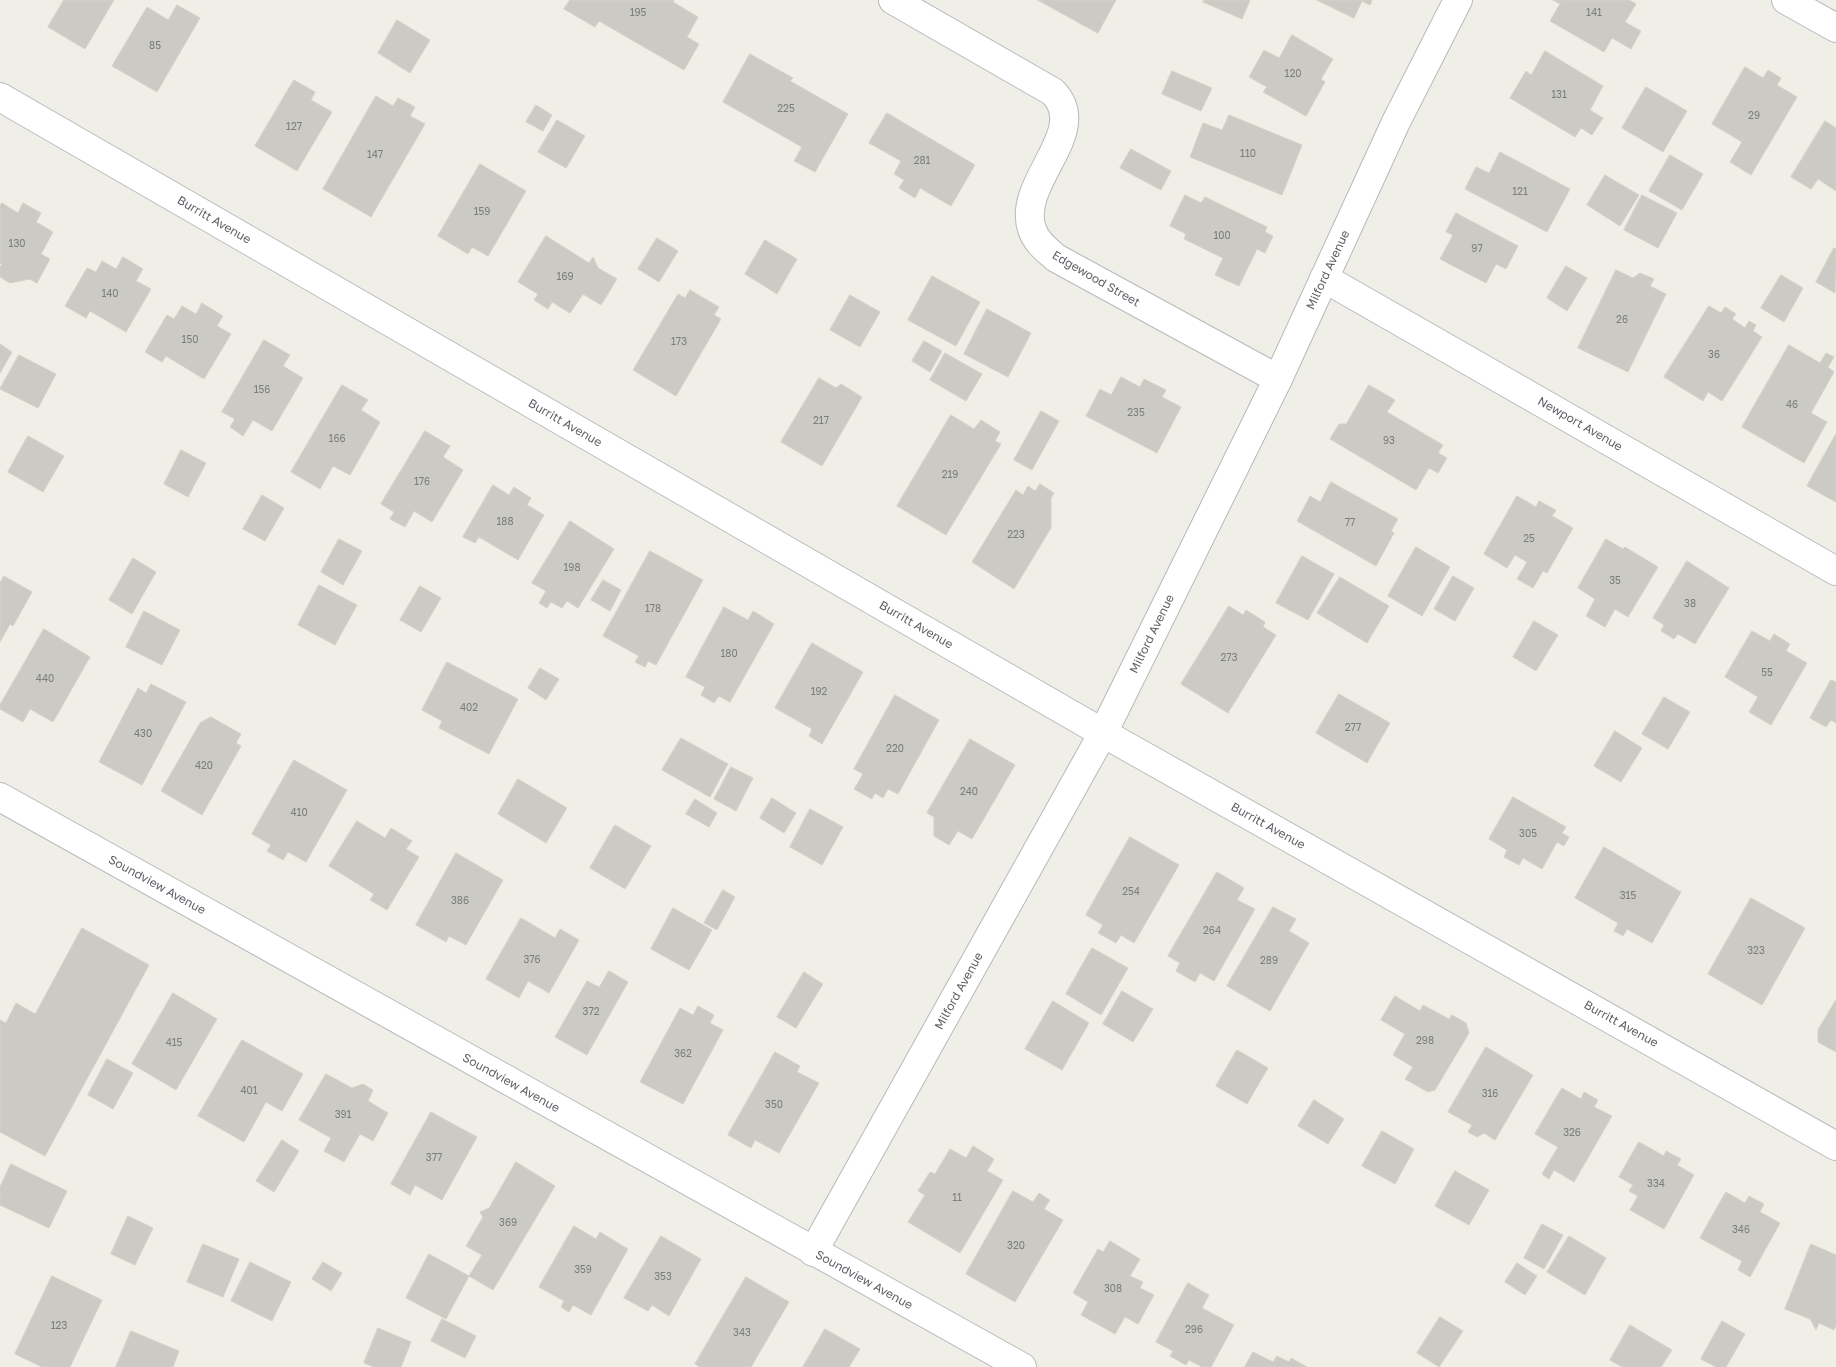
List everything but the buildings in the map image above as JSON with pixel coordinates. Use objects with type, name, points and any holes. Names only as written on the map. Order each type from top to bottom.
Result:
[{"type":"street","name":"Edgewood Street","points":[[893,0],[1053,92],[1060,100],[1064,108],[1065,120],[1061,136],[1034,191],[1029,208],[1032,230],[1041,245],[1056,258],[1278,378]]},
{"type":"street","name":"Milford Avenue","points":[[813,1252],[1103,733],[1278,378],[1396,122],[1458,0]]},
{"type":"street","points":[[1786,0],[1836,28]]},
{"type":"street","name":"Burritt Avenue","points":[[0,97],[1103,733],[1836,1146]]},
{"type":"street","name":"Newport Avenue","points":[[1324,278],[1836,570]]},
{"type":"street","name":"Soundview Avenue","points":[[0,797],[1022,1367]]}]
